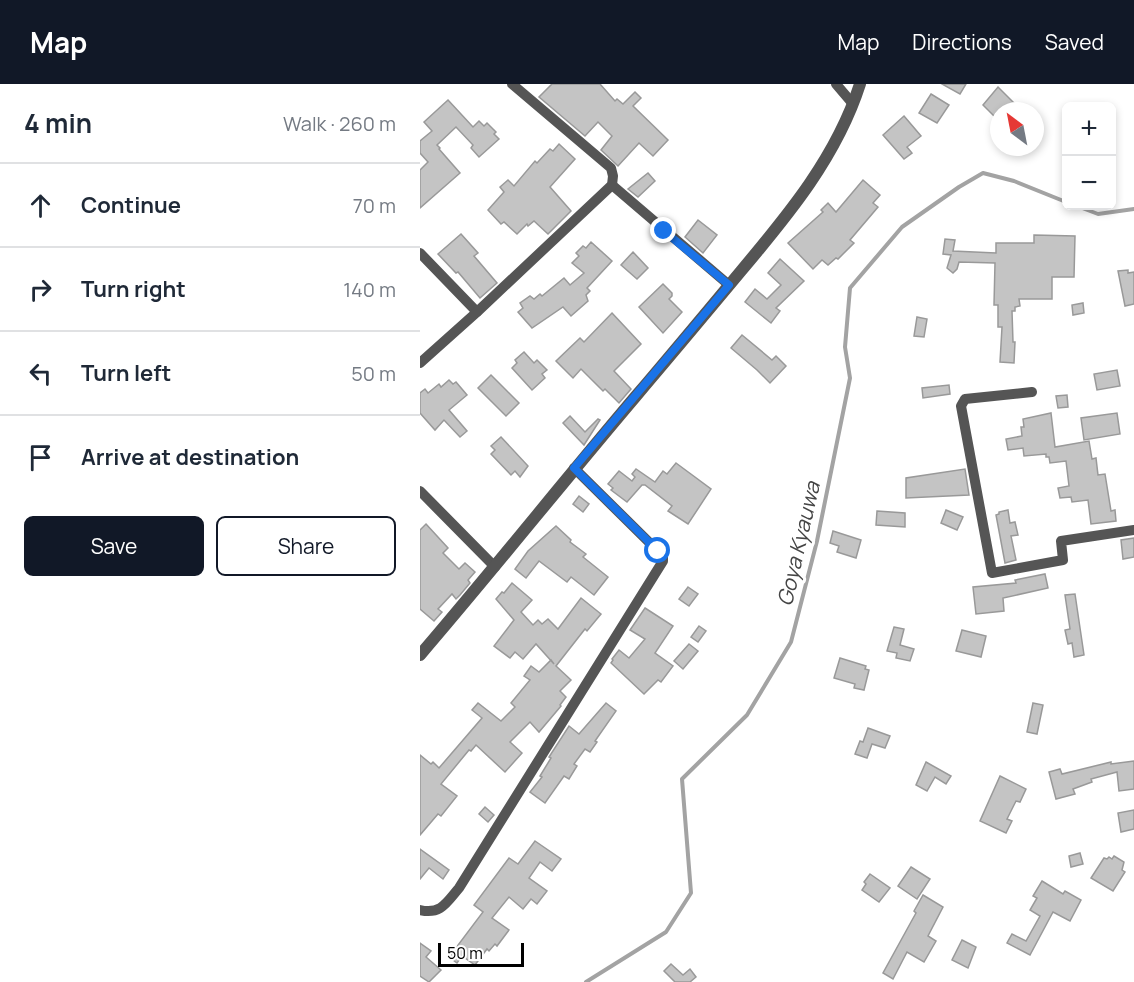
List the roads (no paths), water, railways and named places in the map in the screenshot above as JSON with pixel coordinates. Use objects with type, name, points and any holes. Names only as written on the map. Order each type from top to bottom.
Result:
[{"type":"street","points":[[420,363],[612,185],[611,168],[512,84]]},
{"type":"street","points":[[836,84],[854,104]]},
{"type":"street","points":[[420,655],[779,225],[836,142],[854,104],[860,84]]},
{"type":"street","points":[[612,185],[729,285]]},
{"type":"street","points":[[420,253],[477,312]]},
{"type":"street","points":[[1032,392],[965,399],[961,406],[992,573],[1063,560],[1061,541],[1134,530]]},
{"type":"street","points":[[420,910],[441,909],[459,888],[663,561],[663,556],[574,468]]},
{"type":"street","points":[[420,491],[495,567]]},
{"type":"waterway","name":"Goya Kyauwa","points":[[586,982],[666,932],[691,893],[682,779],[747,715],[791,642],[817,541],[850,378],[845,347],[850,288],[902,227],[983,173],[1014,181],[1062,200]]},
{"type":"waterway","name":"Goya Kyauwa","points":[[1088,210],[1098,214],[1134,209]]}]
